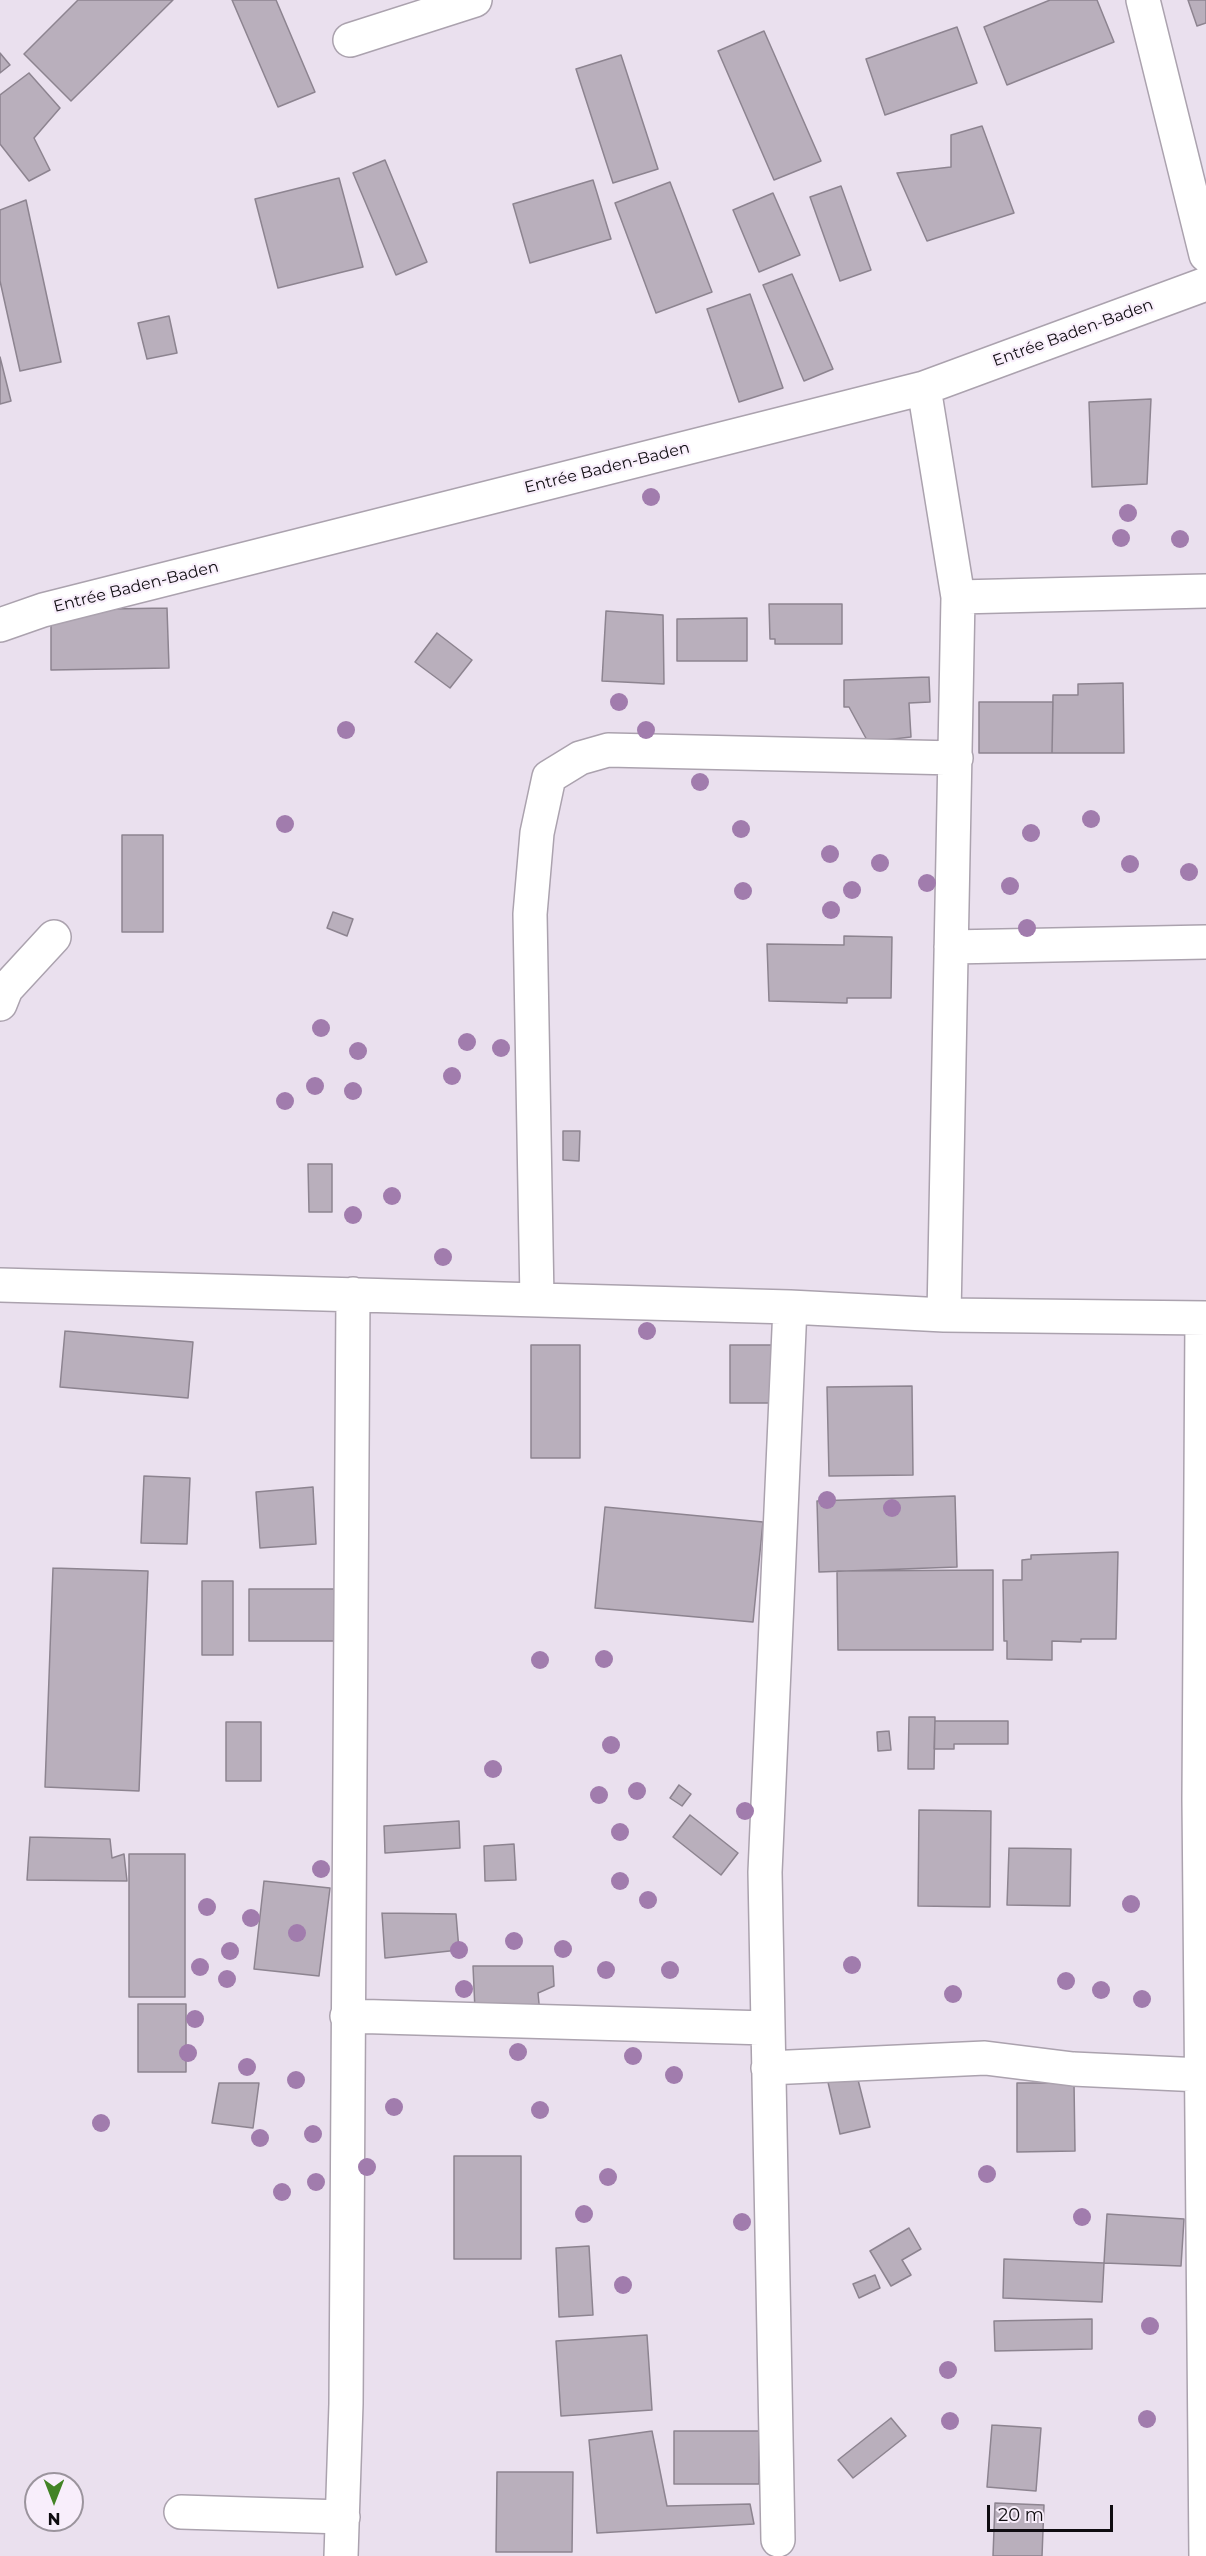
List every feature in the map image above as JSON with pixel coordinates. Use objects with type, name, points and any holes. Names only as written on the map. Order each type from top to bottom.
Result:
[{"type":"street","points":[[350,40],[475,0]]},
{"type":"street","points":[[1143,0],[1206,255]]},
{"type":"street","name":"Entrée Baden-Baden","points":[[0,625],[43,610],[924,388],[1206,284]]},
{"type":"street","points":[[924,388],[958,597],[944,1315]]},
{"type":"street","points":[[958,597],[1206,591]]},
{"type":"street","points":[[537,1300],[530,914],[537,832],[549,777],[580,758],[608,750],[956,758]]},
{"type":"street","points":[[0,1004],[6,989],[54,938]]},
{"type":"street","points":[[951,947],[1206,942]]},
{"type":"street","points":[[0,1285],[790,1307],[944,1315],[1204,1318],[1201,2075],[1206,2556]]},
{"type":"street","points":[[341,2556],[346,2404],[353,1294]]},
{"type":"street","points":[[778,2540],[765,1872],[790,1307]]},
{"type":"street","points":[[347,2016],[767,2028]]},
{"type":"street","points":[[768,2068],[985,2058],[1073,2069],[1201,2075]]},
{"type":"street","points":[[181,2512],[343,2517]]},
{"type":"building","points":[[78,0],[173,0],[71,101],[24,54]]},
{"type":"building","points":[[232,0],[276,0],[315,92],[278,107]]},
{"type":"building","points":[[1050,0],[1097,0],[1114,42],[1007,85],[984,27]]},
{"type":"building","points":[[1188,0],[1206,0],[1206,23],[1197,26]]},
{"type":"building","points":[[957,27],[977,83],[885,115],[866,59]]},
{"type":"building","points":[[764,31],[821,161],[774,180],[718,51]]},
{"type":"building","points":[[0,53],[10,65],[0,73]]},
{"type":"building","points":[[621,55],[658,169],[613,183],[576,69]]},
{"type":"building","points":[[29,73],[60,108],[34,138],[50,170],[29,181],[0,144],[0,95]]},
{"type":"building","points":[[982,126],[1014,213],[927,241],[897,173],[951,167],[951,135]]},
{"type":"building","points":[[385,160],[427,262],[396,275],[353,173]]},
{"type":"building","points":[[339,178],[363,267],[278,288],[255,199]]},
{"type":"building","points":[[593,180],[611,239],[530,263],[513,204]]},
{"type":"building","points":[[670,182],[712,292],[656,313],[615,203]]},
{"type":"building","points":[[841,186],[871,270],[840,281],[810,197]]},
{"type":"building","points":[[773,193],[800,255],[759,272],[733,210]]},
{"type":"building","points":[[26,200],[61,362],[20,371],[0,281],[0,210]]},
{"type":"building","points":[[792,274],[833,369],[804,381],[763,285]]},
{"type":"building","points":[[750,294],[783,388],[739,402],[707,309]]},
{"type":"building","points":[[169,316],[177,353],[147,359],[138,323]]},
{"type":"building","points":[[0,357],[11,401],[0,404]]},
{"type":"building","points":[[1151,399],[1147,484],[1092,487],[1089,402]]},
{"type":"building","points":[[769,604],[842,604],[842,644],[775,644],[775,639],[770,639]]},
{"type":"building","points":[[167,608],[169,668],[51,670],[51,610]]},
{"type":"building","points":[[606,611],[663,615],[664,684],[602,681]]},
{"type":"building","points":[[747,618],[747,661],[677,661],[677,619]]},
{"type":"building","points":[[437,633],[472,660],[450,688],[415,662]]},
{"type":"building","points":[[929,677],[930,702],[909,703],[911,737],[868,742],[849,707],[844,707],[844,680]]},
{"type":"building","points":[[1123,683],[1124,753],[1052,753],[1053,695],[1078,695],[1078,684]]},
{"type":"building","points":[[979,702],[1053,702],[1052,753],[979,753]]},
{"type":"building","points":[[122,835],[163,835],[163,932],[122,932]]},
{"type":"building","points":[[333,912],[353,919],[347,936],[327,928]]},
{"type":"building","points":[[844,936],[892,937],[891,998],[847,998],[847,1003],[769,1001],[767,944],[844,945]]},
{"type":"building","points":[[563,1131],[580,1131],[579,1161],[563,1160]]},
{"type":"building","points":[[308,1164],[332,1164],[332,1212],[309,1212]]},
{"type":"building","points":[[65,1331],[193,1342],[188,1398],[60,1387]]},
{"type":"building","points":[[531,1345],[580,1345],[580,1458],[531,1458]]},
{"type":"building","points":[[730,1345],[779,1345],[779,1403],[730,1403]]},
{"type":"building","points":[[912,1386],[913,1475],[829,1476],[827,1387]]},
{"type":"building","points":[[144,1476],[190,1478],[187,1544],[141,1543]]},
{"type":"building","points":[[313,1487],[316,1544],[260,1548],[256,1492]]},
{"type":"building","points":[[955,1496],[957,1567],[819,1572],[817,1501]]},
{"type":"building","points":[[605,1507],[763,1522],[753,1622],[595,1608]]},
{"type":"building","points":[[1118,1552],[1116,1639],[1081,1639],[1081,1642],[1052,1641],[1052,1660],[1007,1659],[1007,1641],[1004,1641],[1003,1580],[1022,1580],[1022,1560],[1031,1559],[1031,1555]]},
{"type":"building","points":[[53,1568],[148,1571],[139,1791],[45,1787]]},
{"type":"building","points":[[993,1570],[993,1650],[838,1650],[837,1571]]},
{"type":"building","points":[[202,1581],[233,1581],[233,1655],[202,1655]]},
{"type":"building","points":[[249,1589],[335,1589],[335,1641],[249,1641]]},
{"type":"building","points":[[909,1717],[935,1717],[934,1769],[908,1769]]},
{"type":"building","points":[[935,1721],[1008,1721],[1008,1744],[954,1744],[954,1749],[934,1749]]},
{"type":"building","points":[[226,1722],[261,1722],[261,1781],[226,1781]]},
{"type":"building","points":[[889,1731],[891,1750],[878,1751],[877,1732]]},
{"type":"building","points":[[679,1785],[691,1794],[682,1806],[670,1798]]},
{"type":"building","points":[[919,1810],[991,1811],[990,1907],[918,1906]]},
{"type":"building","points":[[690,1815],[738,1853],[721,1875],[673,1837]]},
{"type":"building","points":[[459,1821],[460,1848],[385,1853],[384,1826]]},
{"type":"building","points":[[30,1837],[110,1839],[112,1858],[124,1854],[127,1881],[27,1880]]},
{"type":"building","points":[[514,1844],[516,1880],[485,1881],[484,1846]]},
{"type":"building","points":[[1009,1848],[1071,1849],[1070,1906],[1007,1905]]},
{"type":"building","points":[[129,1854],[185,1854],[185,1997],[129,1997]]},
{"type":"building","points":[[264,1881],[330,1888],[319,1976],[254,1969]]},
{"type":"building","points":[[382,1913],[456,1914],[459,1950],[385,1958]]},
{"type":"building","points":[[473,1966],[553,1966],[554,1986],[538,1993],[542,2035],[476,2032]]},
{"type":"building","points":[[138,2004],[186,2004],[186,2072],[138,2072]]},
{"type":"building","points":[[856,2072],[870,2127],[840,2134],[827,2078]]},
{"type":"building","points":[[219,2083],[259,2083],[253,2128],[212,2123]]},
{"type":"building","points":[[1017,2083],[1074,2083],[1075,2151],[1017,2152]]},
{"type":"building","points":[[454,2156],[521,2156],[521,2259],[454,2259]]},
{"type":"building","points":[[1107,2214],[1184,2219],[1181,2266],[1104,2263]]},
{"type":"building","points":[[909,2228],[921,2249],[902,2260],[911,2275],[891,2286],[870,2251]]},
{"type":"building","points":[[589,2246],[593,2315],[559,2317],[556,2248]]},
{"type":"building","points":[[1004,2259],[1104,2263],[1102,2302],[1003,2298]]},
{"type":"building","points":[[875,2275],[880,2288],[859,2298],[853,2284]]},
{"type":"building","points":[[1092,2319],[1092,2349],[995,2351],[994,2321]]},
{"type":"building","points":[[647,2335],[652,2410],[561,2416],[556,2341]]},
{"type":"building","points":[[891,2418],[906,2436],[853,2478],[838,2460]]},
{"type":"building","points":[[992,2425],[1041,2428],[1036,2491],[987,2487]]},
{"type":"building","points":[[652,2431],[667,2506],[750,2504],[754,2524],[597,2533],[589,2440]]},
{"type":"building","points":[[674,2431],[759,2431],[759,2484],[674,2484]]},
{"type":"building","points":[[497,2472],[573,2472],[572,2552],[496,2552]]},
{"type":"building","points":[[995,2503],[1044,2505],[1042,2556],[993,2556]]}]
